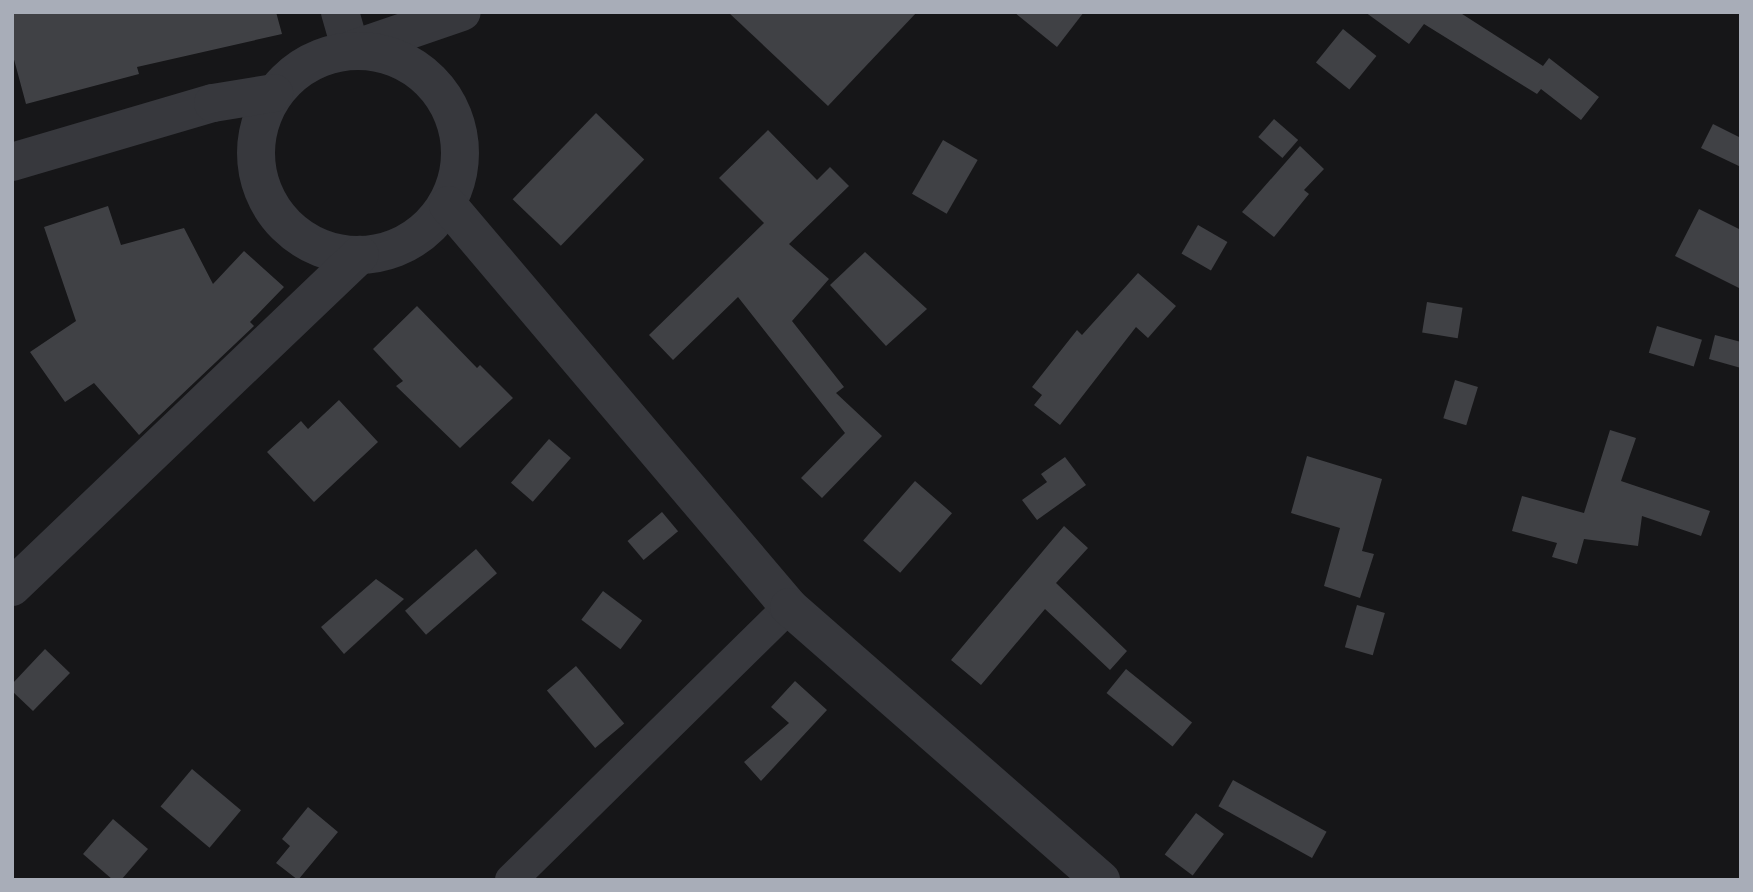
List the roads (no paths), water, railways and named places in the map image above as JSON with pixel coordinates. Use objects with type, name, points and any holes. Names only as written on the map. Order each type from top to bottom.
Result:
[{"type":"street","points":[[340,12],[351,50]]},
{"type":"street","points":[[351,50],[393,57],[413,65],[437,86],[453,113],[461,144],[459,175],[448,205],[415,237],[395,248],[360,255],[329,251],[299,237],[271,205],[260,186],[255,154],[259,122],[274,93],[308,63],[462,12]]},
{"type":"street","points":[[12,162],[213,103],[274,93]]},
{"type":"street","points":[[448,205],[789,607],[1101,880]]},
{"type":"street","points":[[12,587],[360,255]]},
{"type":"street","points":[[511,880],[789,607]]}]
